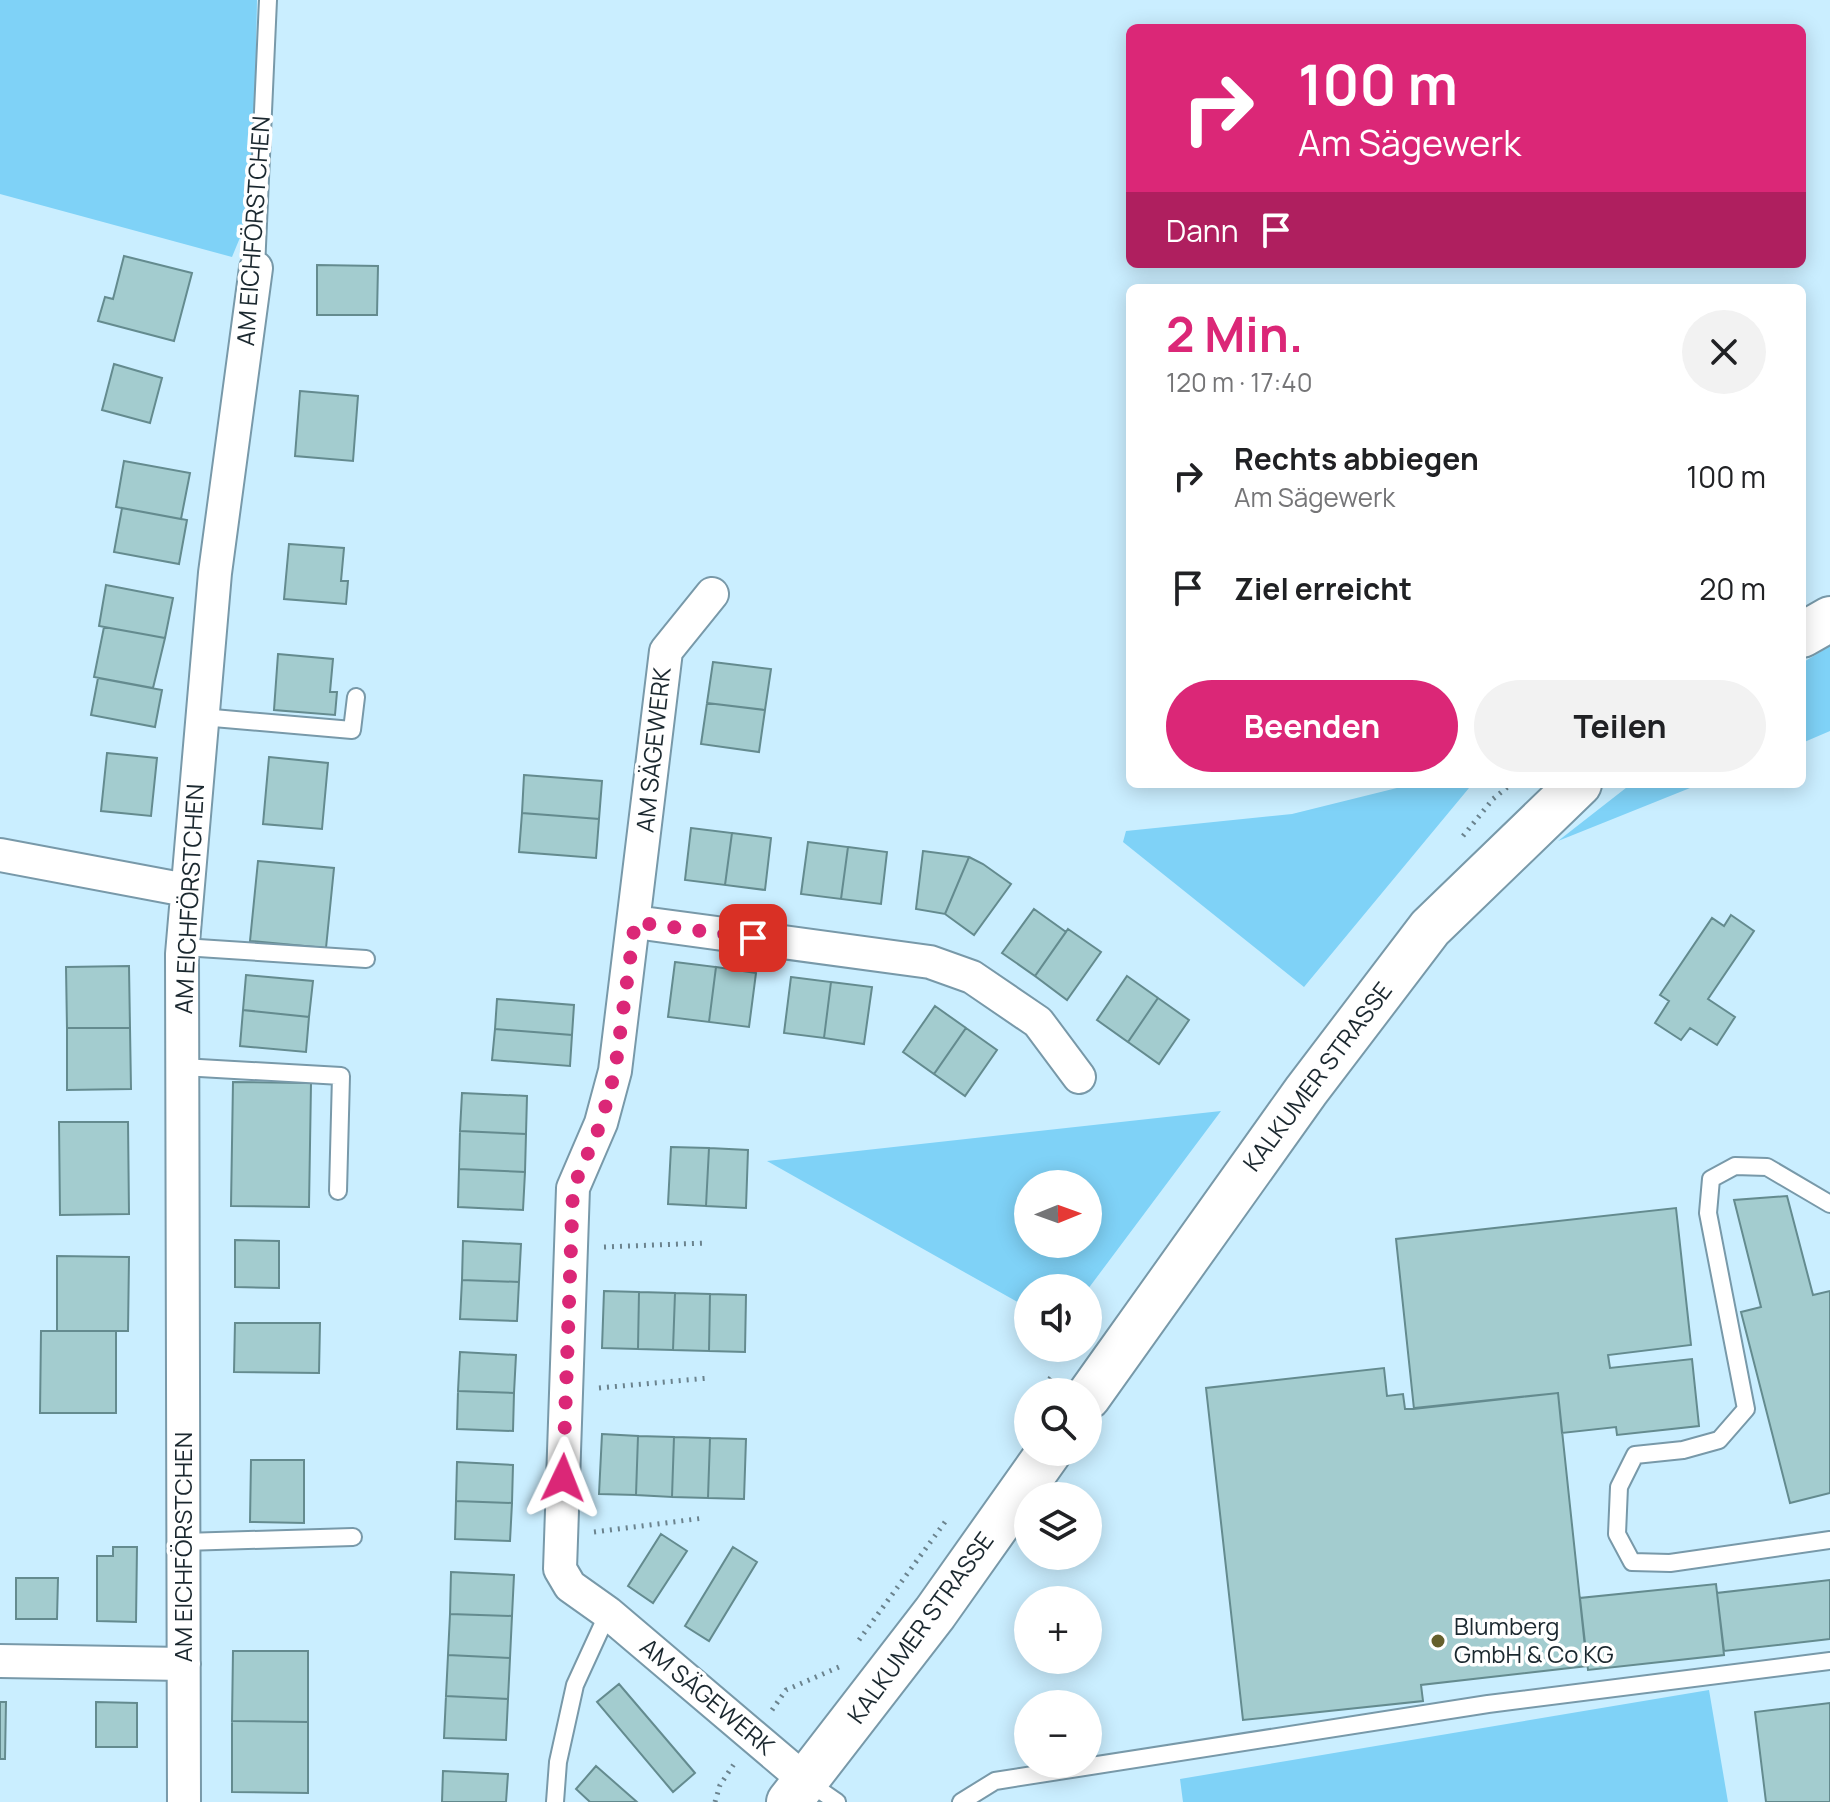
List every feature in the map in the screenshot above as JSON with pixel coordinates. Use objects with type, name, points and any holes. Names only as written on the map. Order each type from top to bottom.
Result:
[{"type":"main road","points":[[1806,633],[1830,619]]},
{"type":"main road","name":"KALKUMER STRASSE","points":[[1102,1378],[1306,1091],[1430,928],[1575,788]]},
{"type":"main road","name":"KALKUMER STRASSE","points":[[811,1795],[935,1613],[1017,1466]]},
{"type":"street","name":"AM EICHFÖRSTCHEN","points":[[184,1802],[183,947],[215,573],[256,268]]},
{"type":"street","name":"AM SÄGEWERK","points":[[712,594],[666,651],[615,1071],[601,1123],[573,1188],[560,1569],[570,1586],[608,1613],[753,1735],[811,1795]]},
{"type":"street","points":[[0,855],[186,890]]},
{"type":"street","points":[[635,922],[930,962],[972,977],[1038,1022],[1079,1077]]},
{"type":"street","points":[[0,1661],[184,1664]]},
{"type":"lane","name":"AM EICHFÖRSTCHEN","points":[[256,268],[268,0]]},
{"type":"lane","points":[[202,717],[352,730],[356,697]]},
{"type":"lane","points":[[183,947],[366,959]]},
{"type":"lane","points":[[182,1067],[341,1076],[338,1191]]},
{"type":"lane","points":[[1830,1204],[1767,1167],[1735,1166],[1711,1179],[1708,1213],[1746,1409],[1719,1440],[1683,1450],[1635,1455],[1619,1487],[1617,1534],[1632,1562],[1670,1563],[1830,1540]]},
{"type":"lane","points":[[184,1542],[353,1537]]},
{"type":"lane","points":[[555,1802],[558,1762],[575,1685],[608,1613]]},
{"type":"lane","points":[[961,1802],[995,1781],[1488,1704],[1830,1661]]},
{"type":"path","points":[[571,1248],[706,1243]]},
{"type":"path","points":[[566,1392],[709,1378]]},
{"type":"path","points":[[855,1645],[955,1510]]},
{"type":"path","points":[[561,1536],[704,1518]]},
{"type":"path","points":[[715,1802],[720,1785],[786,1690],[837,1669],[846,1657]]},
{"type":"shaded area","points":[[0,0],[257,0],[253,206],[232,257],[0,194]]},
{"type":"shaded area","points":[[1830,646],[1830,731],[1806,741],[1806,661]]},
{"type":"shaded area","points":[[1397,788],[1469,788],[1304,987],[1123,842],[1126,831],[1292,814]]},
{"type":"shaded area","points":[[1626,788],[1690,788],[1558,841]]},
{"type":"shaded area","points":[[1221,1111],[1099,1274],[1014,1274],[1014,1300],[767,1161]]},
{"type":"shaded area","points":[[1709,1690],[1728,1802],[1183,1802],[1180,1779]]},
{"type":"building","points":[[124,256],[192,273],[174,341],[98,321],[105,297],[113,299]]},
{"type":"building","points":[[317,265],[378,266],[377,315],[317,315]]},
{"type":"building","points":[[114,364],[162,378],[150,423],[102,410]]},
{"type":"building","points":[[300,391],[358,396],[353,461],[295,456]]},
{"type":"building","points":[[124,461],[190,473],[181,519],[116,507]]},
{"type":"building","points":[[122,508],[187,520],[179,564],[114,552]]},
{"type":"building","points":[[289,544],[344,548],[341,581],[348,581],[346,604],[284,599]]},
{"type":"building","points":[[106,585],[173,598],[165,638],[99,626]]},
{"type":"building","points":[[104,627],[165,638],[153,688],[94,677]]},
{"type":"building","points":[[278,654],[333,659],[330,692],[337,692],[335,715],[274,710]]},
{"type":"building","points":[[713,662],[771,669],[765,710],[707,703]]},
{"type":"building","points":[[98,678],[162,690],[155,727],[91,715]]},
{"type":"building","points":[[707,703],[765,710],[759,752],[701,744]]},
{"type":"building","points":[[107,753],[157,758],[151,816],[101,811]]},
{"type":"building","points":[[269,757],[328,763],[322,829],[263,824]]},
{"type":"building","points":[[524,775],[602,781],[599,819],[522,813]]},
{"type":"building","points":[[522,813],[599,819],[596,858],[519,852]]},
{"type":"building","points":[[691,828],[732,833],[725,885],[685,880]]},
{"type":"building","points":[[732,833],[771,838],[765,890],[725,885]]},
{"type":"building","points":[[808,842],[848,847],[841,899],[801,894]]},
{"type":"building","points":[[848,847],[887,852],[881,904],[841,899]]},
{"type":"building","points":[[923,851],[969,857],[945,914],[916,909]]},
{"type":"building","points":[[969,857],[1011,884],[974,935],[945,914]]},
{"type":"building","points":[[258,861],[334,868],[326,948],[250,941]]},
{"type":"building","points":[[1034,909],[1066,932],[1035,976],[1002,953]]},
{"type":"building","points":[[1731,915],[1754,931],[1708,999],[1735,1017],[1717,1045],[1690,1028],[1681,1040],[1655,1023],[1669,1001],[1660,995],[1712,918],[1724,926]]},
{"type":"building","points":[[1068,929],[1101,952],[1067,1000],[1035,976]]},
{"type":"building","points":[[675,962],[716,967],[709,1022],[668,1017]]},
{"type":"building","points":[[129,966],[130,1028],[67,1028],[66,967]]},
{"type":"building","points":[[716,967],[756,973],[749,1027],[709,1022]]},
{"type":"building","points":[[246,975],[313,981],[309,1017],[243,1010]]},
{"type":"building","points":[[1127,976],[1158,998],[1128,1042],[1097,1020]]},
{"type":"building","points":[[791,977],[831,982],[824,1038],[784,1033]]},
{"type":"building","points":[[831,982],[872,987],[864,1044],[824,1038]]},
{"type":"building","points":[[1158,998],[1189,1020],[1159,1064],[1128,1042]]},
{"type":"building","points":[[497,999],[574,1005],[572,1035],[495,1029]]},
{"type":"building","points":[[935,1006],[966,1028],[934,1074],[903,1052]]},
{"type":"building","points":[[243,1010],[309,1017],[306,1052],[240,1046]]},
{"type":"building","points":[[67,1028],[130,1028],[131,1089],[67,1090]]},
{"type":"building","points":[[966,1028],[997,1050],[965,1096],[934,1074]]},
{"type":"building","points":[[495,1029],[572,1035],[570,1066],[492,1060]]},
{"type":"building","points":[[233,1082],[311,1083],[309,1207],[231,1206]]},
{"type":"building","points":[[462,1093],[527,1096],[526,1134],[460,1131]]},
{"type":"building","points":[[59,1122],[128,1122],[129,1214],[60,1215]]},
{"type":"building","points":[[460,1131],[526,1134],[525,1172],[459,1169]]},
{"type":"building","points":[[671,1147],[709,1148],[706,1206],[668,1204]]},
{"type":"building","points":[[709,1148],[748,1150],[746,1208],[706,1206]]},
{"type":"building","points":[[459,1169],[525,1172],[523,1210],[458,1207]]},
{"type":"building","points":[[1787,1196],[1813,1295],[1830,1291],[1830,1493],[1790,1503],[1741,1312],[1761,1307],[1734,1200]]},
{"type":"building","points":[[1676,1208],[1691,1345],[1608,1355],[1610,1368],[1692,1359],[1699,1426],[1617,1435],[1616,1427],[1562,1433],[1558,1393],[1414,1409],[1396,1239]]},
{"type":"building","points":[[235,1240],[279,1241],[279,1288],[235,1287]]},
{"type":"building","points":[[463,1241],[521,1244],[519,1282],[462,1280]]},
{"type":"building","points":[[57,1256],[129,1257],[128,1331],[57,1331]]},
{"type":"building","points":[[462,1280],[519,1282],[517,1321],[460,1319]]},
{"type":"building","points":[[604,1291],[639,1292],[638,1349],[602,1348]]},
{"type":"building","points":[[639,1292],[675,1293],[673,1350],[638,1349]]},
{"type":"building","points":[[675,1293],[710,1294],[709,1351],[673,1350]]},
{"type":"building","points":[[710,1294],[746,1295],[745,1352],[709,1351]]},
{"type":"building","points":[[235,1323],[320,1323],[319,1373],[234,1372]]},
{"type":"building","points":[[41,1331],[116,1331],[116,1413],[40,1413]]},
{"type":"building","points":[[460,1352],[516,1355],[514,1393],[458,1391]]},
{"type":"building","points":[[1384,1368],[1387,1396],[1403,1394],[1405,1409],[1558,1393],[1587,1666],[1421,1685],[1423,1701],[1243,1720],[1206,1388]]},
{"type":"building","points":[[458,1391],[514,1393],[513,1431],[457,1429]]},
{"type":"building","points":[[602,1434],[638,1436],[636,1495],[599,1494]]},
{"type":"building","points":[[638,1436],[674,1437],[672,1497],[636,1495]]},
{"type":"building","points":[[674,1437],[710,1438],[708,1498],[672,1497]]},
{"type":"building","points":[[710,1438],[746,1439],[744,1499],[708,1498]]},
{"type":"building","points":[[251,1460],[304,1460],[304,1523],[250,1522]]},
{"type":"building","points":[[457,1462],[513,1465],[512,1503],[456,1501]]},
{"type":"building","points":[[456,1501],[512,1503],[510,1541],[455,1539]]},
{"type":"building","points":[[661,1534],[687,1551],[653,1603],[628,1586]]},
{"type":"building","points":[[113,1547],[137,1547],[136,1622],[97,1621],[97,1556],[113,1556]]},
{"type":"building","points":[[733,1547],[757,1562],[709,1641],[685,1626]]},
{"type":"building","points":[[451,1572],[514,1575],[512,1616],[450,1614]]},
{"type":"building","points":[[16,1578],[58,1578],[57,1619],[16,1619]]},
{"type":"building","points":[[1830,1580],[1830,1639],[1724,1651],[1717,1593]]},
{"type":"building","points":[[1716,1584],[1724,1655],[1588,1670],[1580,1598]]},
{"type":"building","points":[[450,1614],[512,1616],[510,1658],[448,1655]]},
{"type":"building","points":[[233,1651],[308,1651],[308,1722],[232,1721]]},
{"type":"building","points":[[448,1655],[510,1658],[508,1699],[446,1696]]},
{"type":"building","points":[[619,1684],[695,1773],[673,1792],[597,1702]]},
{"type":"building","points":[[446,1696],[508,1699],[506,1740],[444,1738]]},
{"type":"building","points":[[0,1702],[6,1702],[5,1759],[0,1759]]},
{"type":"building","points":[[96,1702],[137,1703],[137,1747],[96,1747]]},
{"type":"building","points":[[1830,1703],[1830,1802],[1766,1802],[1755,1712]]},
{"type":"building","points":[[232,1721],[308,1722],[308,1793],[232,1792]]},
{"type":"building","points":[[596,1766],[637,1802],[590,1802],[576,1789]]},
{"type":"building","points":[[443,1771],[508,1774],[506,1802],[442,1802]]},
{"type":"place","name":"Blumberg GmbH & Co KG","points":[[1438,1641]]},
{"type":"route","points":[[563,1478],[573,1188],[601,1123],[615,1071],[635,922],[753,938]]}]
